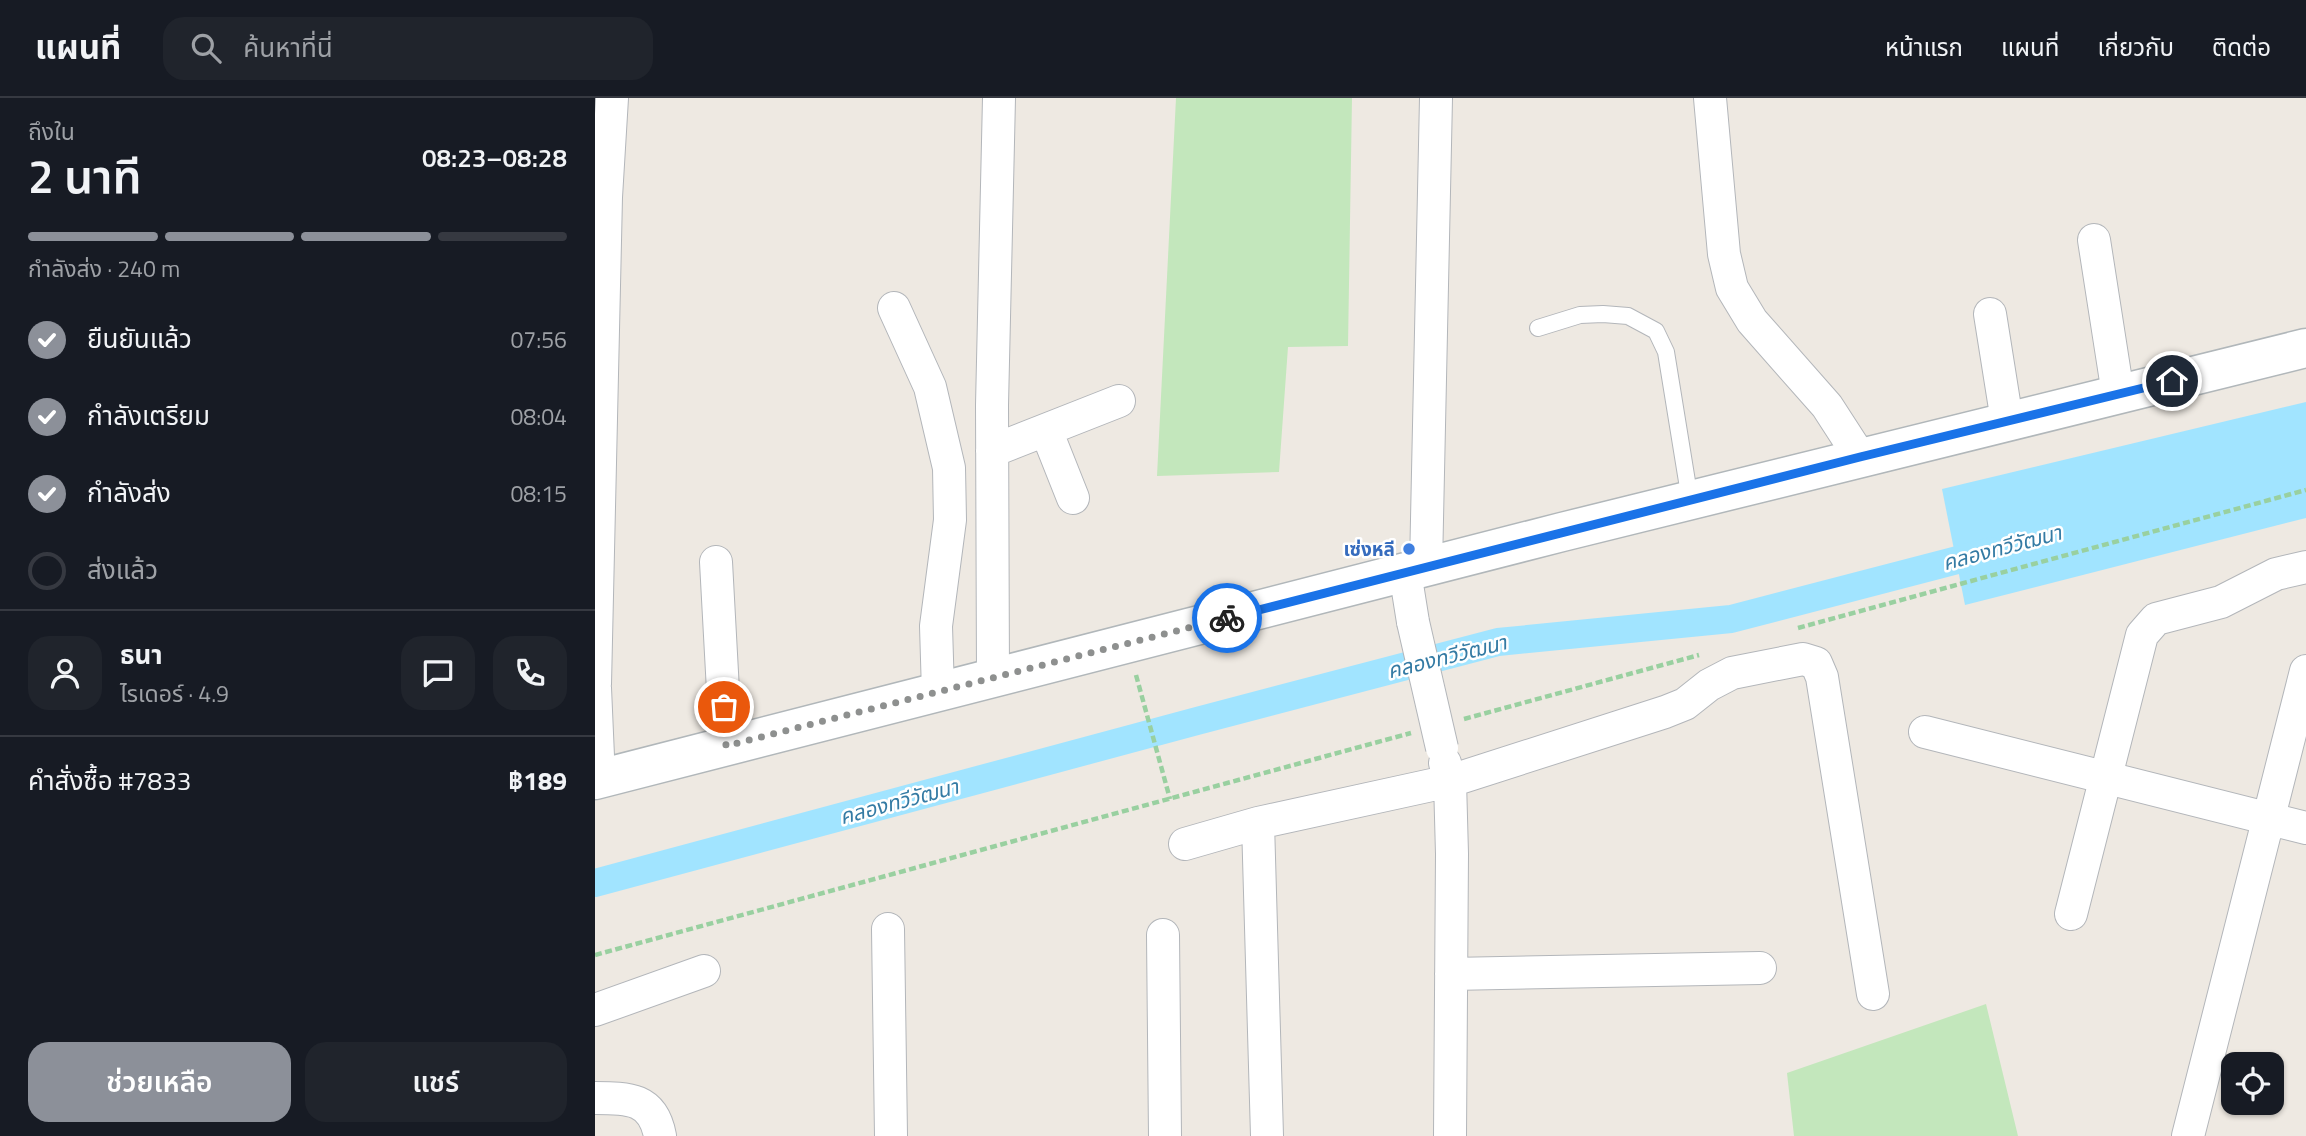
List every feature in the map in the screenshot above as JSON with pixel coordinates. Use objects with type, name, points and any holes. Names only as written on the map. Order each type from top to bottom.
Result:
[{"type":"main road","points":[[597,779],[1415,569],[2306,348]]},
{"type":"street","points":[[597,779],[595,686],[606,197],[612,98]]},
{"type":"street","points":[[993,677],[992,451],[999,98]]},
{"type":"street","points":[[1436,98],[1413,622],[1450,781],[1450,1136]]},
{"type":"street","points":[[1710,98],[1724,254],[1732,288],[1752,321],[1827,406],[1860,457]]},
{"type":"street","points":[[2094,240],[2118,394]]},
{"type":"street","points":[[894,308],[930,387],[949,468],[950,520],[936,626],[938,692]]},
{"type":"street","points":[[1990,314],[2007,421]]},
{"type":"street","points":[[992,451],[1119,401]]},
{"type":"street","points":[[1046,430],[1073,498]]},
{"type":"street","points":[[716,562],[726,746]]},
{"type":"street","points":[[2071,914],[2142,635],[2156,619],[2221,602],[2276,574],[2306,567]]},
{"type":"street","points":[[1185,844],[1258,822],[1450,781],[1685,704],[1709,685],[1732,673],[1803,659],[1816,663],[1825,690],[1873,994]]},
{"type":"street","points":[[2189,1136],[2306,671]]},
{"type":"street","points":[[1925,732],[2306,828]]},
{"type":"street","points":[[1258,822],[1267,1136]]},
{"type":"street","points":[[888,929],[891,1136]]},
{"type":"street","points":[[1163,935],[1165,1136]]},
{"type":"street","points":[[1451,974],[1760,968]]},
{"type":"street","points":[[595,1010],[704,971]]},
{"type":"street","points":[[595,1098],[634,1101],[656,1118],[660,1136]]},
{"type":"lane","points":[[1538,328],[1580,315],[1603,313],[1628,316],[1656,331],[1666,352],[1690,500]]},
{"type":"path","points":[[1136,674],[1170,799]]},
{"type":"green space","points":[[1176,98],[1352,98],[1348,346],[1288,347],[1279,472],[1157,476]]},
{"type":"green space","points":[[1986,1004],[2018,1136],[1794,1136],[1787,1073]]},
{"type":"water","points":[[2306,402],[2306,518],[1965,605],[1942,489]]},
{"type":"waterway","name":"คลองทวีวัฒนา","points":[[595,883],[1498,642],[1731,619],[1992,551]]},
{"type":"way so far","points":[[724,707],[726,746],[1227,618]]},
{"type":"place","name":"เซ่งหลี","points":[[1409,549]]},
{"type":"route","points":[[1227,618],[1860,457],[2172,381]]}]
